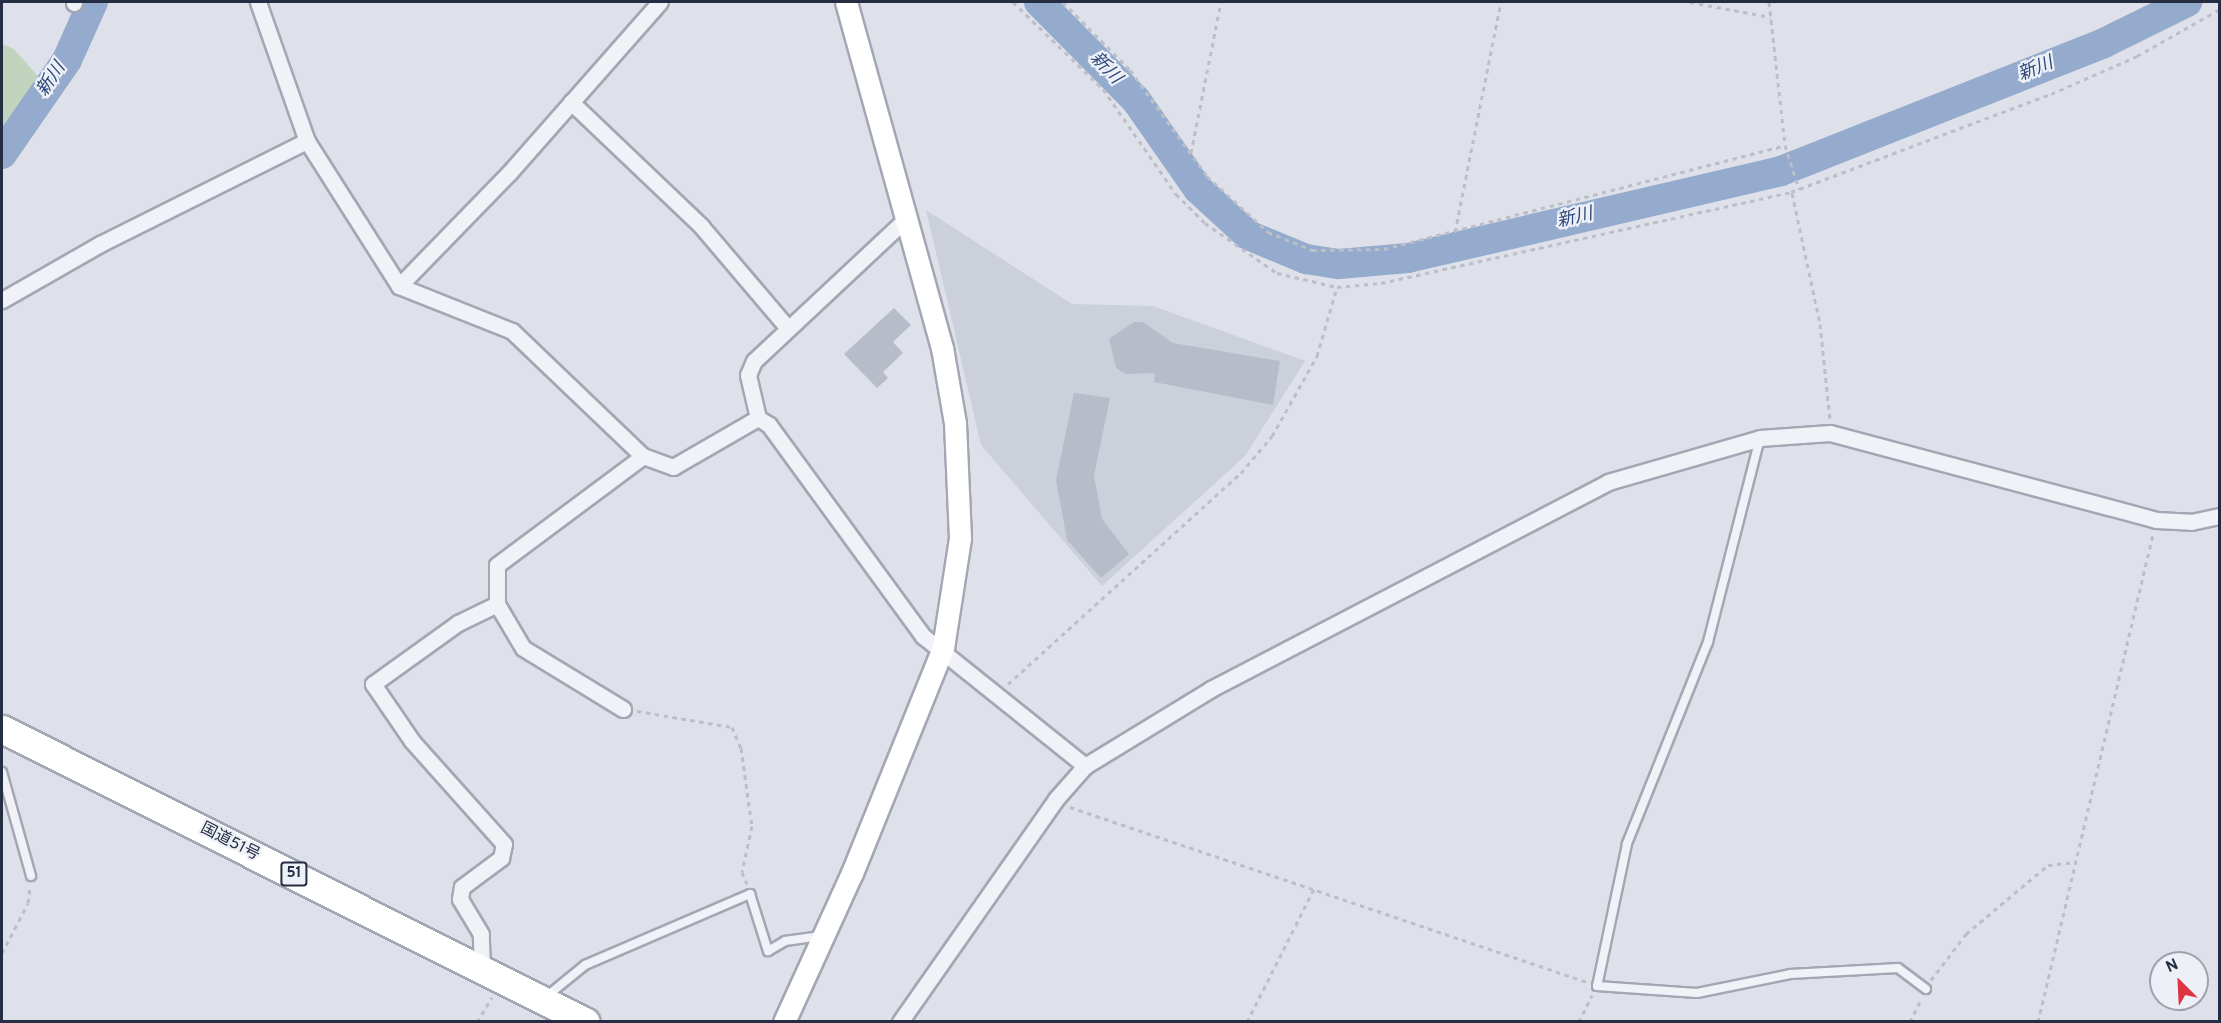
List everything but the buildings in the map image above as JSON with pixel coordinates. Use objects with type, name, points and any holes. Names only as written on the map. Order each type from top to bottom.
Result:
[{"type":"highway","name":"国道51号","points":[[2,729],[586,1022]]},
{"type":"street","points":[[258,2],[307,141],[399,286],[512,331],[643,456],[673,467],[758,418]]},
{"type":"street","points":[[399,286],[571,102],[660,2]]},
{"type":"street","points":[[783,1022],[823,936],[943,648],[960,538],[955,423],[942,348],[846,2]]},
{"type":"street","points":[[571,102],[701,226],[787,327]]},
{"type":"street","points":[[2,300],[100,244],[307,141]]},
{"type":"street","points":[[906,219],[826,299],[787,327],[748,375],[758,418],[769,425],[923,636],[943,648],[1085,766]]},
{"type":"street","points":[[900,1022],[1056,799],[1085,766],[1211,689],[1608,482],[1760,438],[1830,433],[2156,520],[2220,516]]},
{"type":"street","points":[[623,709],[523,648],[497,604],[497,566],[643,456]]},
{"type":"street","points":[[492,975],[481,934],[460,899],[462,887],[501,858],[504,844],[412,741],[373,684],[458,623],[497,604]]},
{"type":"lane","points":[[1760,438],[1708,642],[1627,844],[1597,986],[1697,993],[1790,974],[1898,968],[1926,989]]},
{"type":"lane","points":[[2,772],[31,876]]},
{"type":"lane","points":[[544,1000],[585,965],[750,894],[768,951],[793,939],[823,936]]},
{"type":"path","points":[[1013,2],[1103,89],[1176,194],[1205,223],[1267,268],[1337,287],[1381,283],[1791,192],[2051,94],[2137,56],[2220,9]]},
{"type":"path","points":[[1063,2],[1130,70],[1207,176],[1268,232],[1289,244],[1347,252],[1455,232],[1785,145]]},
{"type":"path","points":[[1191,153],[1221,2]]},
{"type":"path","points":[[1455,232],[1501,2]]},
{"type":"path","points":[[1690,2],[1771,17]]},
{"type":"path","points":[[1769,2],[1785,145],[1799,189]]},
{"type":"path","points":[[1791,192],[1829,380],[1830,433]]},
{"type":"path","points":[[998,694],[1241,473],[1272,436],[1317,356],[1337,287]]},
{"type":"path","points":[[2038,1022],[2156,520]]},
{"type":"path","points":[[623,709],[732,727],[741,748],[752,826],[742,872],[750,894]]},
{"type":"path","points":[[1056,799],[1085,816],[1315,887],[1597,986],[1579,1022]]},
{"type":"path","points":[[1910,1022],[1947,953],[2038,873],[2062,860],[2077,862]]},
{"type":"path","points":[[2,953],[28,903],[31,876]]},
{"type":"path","points":[[1247,1022],[1315,887]]},
{"type":"path","points":[[477,1022],[492,975]]},
{"type":"shaded area","points":[[926,210],[1072,304],[1153,306],[1305,361],[1245,456],[1102,586],[981,445]]},
{"type":"green space","points":[[2,44],[14,49],[43,82],[2,139]]},
{"type":"waterway","name":"新川","points":[[2,154],[67,60],[93,2]]},
{"type":"waterway","name":"新川","points":[[1039,2],[1136,100],[1198,189],[1248,235],[1306,259],[1339,264],[1408,258],[1781,171],[2104,43],[2187,2]]}]
